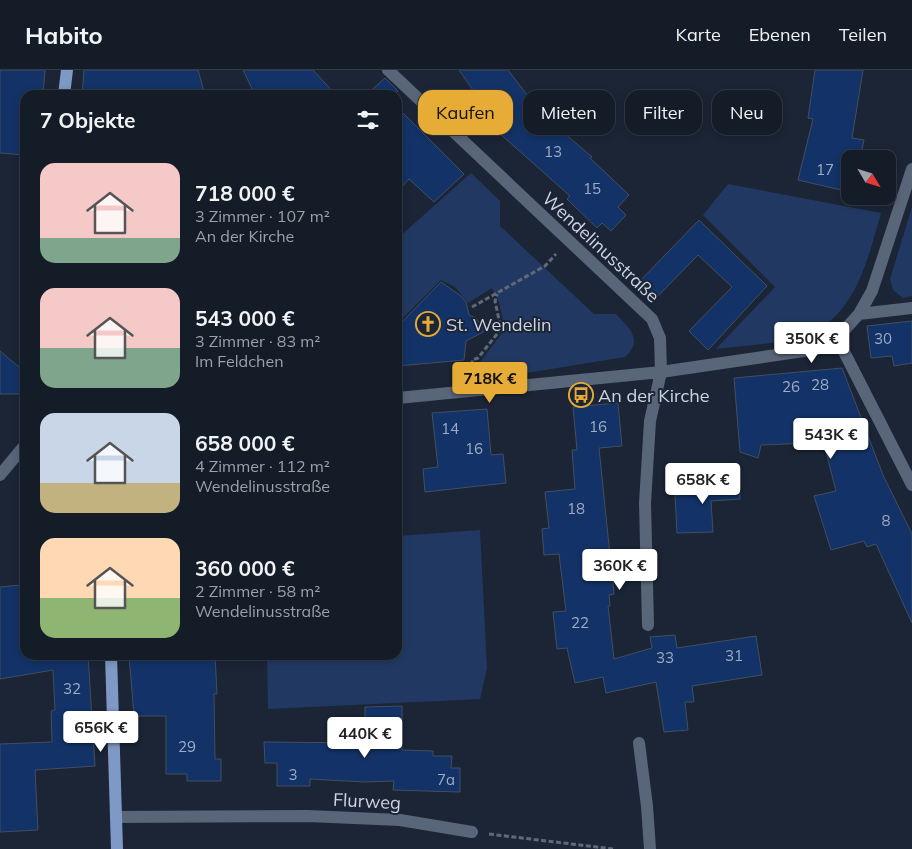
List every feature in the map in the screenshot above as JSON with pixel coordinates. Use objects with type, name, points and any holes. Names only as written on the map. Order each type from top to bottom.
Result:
[{"type":"main road","points":[[65,90],[67,70]]},
{"type":"main road","points":[[111,660],[117,849]]},
{"type":"street","name":"Wendelinusstraße","points":[[388,70],[652,319],[660,338],[661,372],[650,421],[644,503],[648,625]]},
{"type":"street","points":[[402,398],[661,372],[818,349],[837,338],[859,314],[872,291],[912,169]]},
{"type":"street","points":[[859,314],[912,308]]},
{"type":"street","points":[[837,338],[912,485]]},
{"type":"street","points":[[0,475],[20,451]]},
{"type":"street","points":[[639,743],[650,849]]},
{"type":"street","name":"Flurweg","points":[[117,817],[308,816],[400,820],[472,832]]},
{"type":"path","points":[[472,307],[545,266],[569,241]]},
{"type":"path","points":[[471,392],[472,360],[478,358],[501,329],[495,301],[497,293]]},
{"type":"path","points":[[472,832],[613,849]]},
{"type":"shaded area","points":[[471,173],[500,201],[500,226],[594,314],[616,314],[626,324],[634,340],[631,351],[625,357],[478,381],[477,366],[505,329],[499,303],[492,288],[468,303],[455,287],[441,280],[402,319],[402,234]]},
{"type":"shaded area","points":[[728,184],[881,213],[864,269],[856,287],[834,318],[819,329],[800,337],[781,341],[716,349],[775,287],[703,215]]},
{"type":"shaded area","points":[[912,207],[912,296],[903,298],[893,290],[890,279]]},
{"type":"shaded area","points":[[480,530],[487,668],[480,699],[268,709],[267,660],[402,660],[402,536]]},
{"type":"building","points":[[0,70],[45,70],[43,90],[20,90],[20,155],[0,153]]},
{"type":"building","points":[[84,70],[198,70],[204,90],[82,90]]},
{"type":"building","points":[[243,70],[313,70],[331,90],[253,90]]},
{"type":"building","points":[[459,70],[508,70],[523,90],[523,135],[567,135],[592,157],[590,158],[629,195],[618,207],[626,215],[611,231],[602,223],[597,228],[567,199],[570,196],[501,135],[513,135],[513,90],[473,90]]},
{"type":"building","points":[[815,70],[863,70],[852,138],[864,140],[862,150],[841,150],[841,190],[798,180],[813,119],[808,118]]},
{"type":"building","points":[[385,78],[397,90],[372,90]]},
{"type":"building","points":[[402,112],[418,128],[418,135],[425,135],[464,174],[434,202],[409,179],[402,187]]},
{"type":"building","points":[[699,220],[767,286],[708,350],[689,331],[732,287],[698,255],[655,299],[638,283]]},
{"type":"building","name":"St. Wendelin","points":[[441,282],[461,296],[466,302],[469,315],[476,318],[485,331],[466,341],[464,360],[402,366],[402,322]]},
{"type":"building","points":[[912,321],[912,363],[894,366],[892,356],[871,358],[867,326]]},
{"type":"building","points":[[0,351],[20,368],[20,394],[0,394]]},
{"type":"building","points":[[842,368],[883,475],[912,534],[912,623],[876,544],[867,547],[864,541],[831,550],[814,496],[836,491],[823,440],[809,443],[761,445],[758,458],[740,452],[734,378]]},
{"type":"building","points":[[618,403],[622,446],[599,448],[614,594],[609,595],[610,606],[608,606],[614,659],[652,648],[650,637],[675,635],[677,648],[756,636],[762,675],[692,686],[694,702],[685,702],[688,730],[664,732],[656,682],[606,693],[603,677],[575,683],[567,648],[557,649],[553,612],[566,611],[559,554],[544,555],[542,529],[549,528],[545,492],[575,489],[572,450],[577,450],[573,407]]},
{"type":"building","points":[[487,409],[491,455],[503,454],[506,483],[425,492],[423,469],[438,467],[432,413]]},
{"type":"building","points":[[739,480],[740,499],[711,501],[713,532],[677,533],[675,495],[694,494],[694,482]]},
{"type":"building","points":[[20,585],[20,660],[88,660],[95,766],[35,770],[38,830],[0,832],[0,744],[52,742],[51,711],[55,710],[53,670],[0,679],[0,587]]},
{"type":"building","points":[[129,660],[215,660],[217,694],[214,694],[215,759],[221,759],[221,781],[187,781],[187,774],[166,774],[166,716],[134,716]]},
{"type":"building","points":[[402,706],[402,750],[433,751],[433,756],[452,756],[451,768],[460,768],[460,792],[393,790],[394,781],[364,782],[310,779],[310,786],[277,786],[277,763],[265,763],[264,742],[365,743],[365,707]]},
{"type":"place","name":"St. Wendelin","points":[[428,324]]},
{"type":"place","name":"An der Kirche","points":[[581,395]]}]
